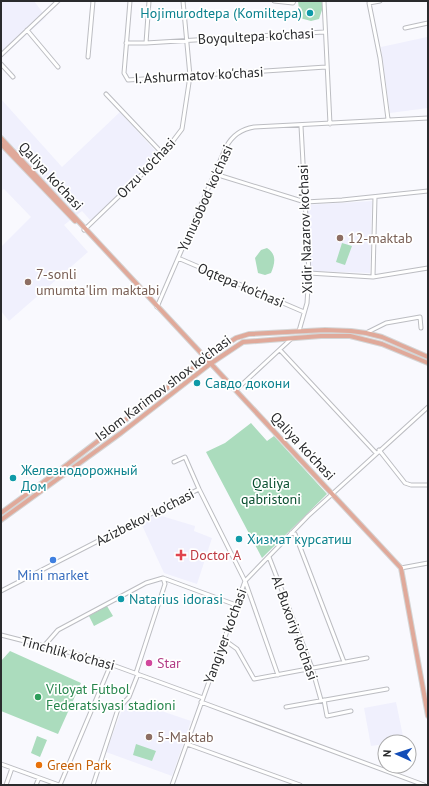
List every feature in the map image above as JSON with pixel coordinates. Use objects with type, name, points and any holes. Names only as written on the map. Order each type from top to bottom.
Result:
[{"type":"main road","name":"Qaliya ko'chasi","points":[[1,138],[84,230],[236,390],[401,568]]},
{"type":"main road","name":"Qaliya ko'chasi","points":[[1,144],[84,230]]},
{"type":"main road","name":"Islom Karimov shox ko'chasi","points":[[1,513],[228,342],[245,335],[338,330],[366,332],[382,337],[428,357]]},
{"type":"main road","name":"Islom Karimov shox ko'chasi","points":[[1,520],[210,364],[243,342],[292,338],[350,336],[381,343],[428,363]]},
{"type":"main road","points":[[381,343],[380,340],[382,337]]},
{"type":"main road","points":[[52,476],[56,478],[55,481]]},
{"type":"main road","points":[[401,568],[428,716]]},
{"type":"street","points":[[1,55],[58,1]]},
{"type":"street","points":[[88,57],[93,1]]},
{"type":"street","name":"I. Ashurmatov ko'chasi","points":[[130,1],[124,73],[128,80],[326,67]]},
{"type":"street","points":[[146,43],[149,1]]},
{"type":"street","name":"Orzu ko'chasi","points":[[84,230],[163,154],[182,130],[190,76],[183,1]]},
{"type":"street","points":[[274,1],[293,2]]},
{"type":"street","points":[[324,1],[324,32],[330,124]]},
{"type":"street","points":[[380,1],[369,3],[380,58],[388,119]]},
{"type":"street","points":[[406,28],[428,23]]},
{"type":"street","points":[[28,30],[58,67]]},
{"type":"street","name":"Boyqultepa ko'chasi","points":[[126,43],[324,32]]},
{"type":"street","points":[[1,64],[13,77]]},
{"type":"street","points":[[106,94],[163,154]]},
{"type":"street","name":"Yunusobod ko'chasi","points":[[157,307],[216,174],[228,143],[241,131],[254,127],[301,126],[388,119],[428,118]]},
{"type":"street","name":"Xidir Nazarov ko'chasi","points":[[299,331],[307,303],[309,273],[301,126]]},
{"type":"street","points":[[216,174],[305,202],[375,197],[428,191]]},
{"type":"street","points":[[373,277],[375,197]]},
{"type":"street","name":"Oqtepa ko'chasi","points":[[178,258],[304,312]]},
{"type":"street","points":[[309,273],[373,277],[428,268]]},
{"type":"street","points":[[366,332],[386,323],[420,317],[421,328]]},
{"type":"street","points":[[236,390],[292,338]]},
{"type":"street","points":[[280,350],[376,453]]},
{"type":"street","name":"Yangiyer ko'chasi","points":[[172,785],[245,581],[291,532],[332,493],[428,407]]},
{"type":"street","points":[[379,450],[405,483],[416,485],[428,484]]},
{"type":"street","points":[[174,462],[185,457],[199,488]]},
{"type":"street","name":"Azizbekov ko'chasi","points":[[1,591],[199,488],[245,581],[278,675]]},
{"type":"street","points":[[291,532],[295,534],[344,662]]},
{"type":"street","name":"Al Buxoriy ko'chasi","points":[[269,557],[312,668],[327,716],[351,711]]},
{"type":"street","points":[[401,568],[428,563]]},
{"type":"street","points":[[44,646],[58,630],[146,583],[163,578],[236,605]]},
{"type":"street","points":[[93,785],[118,709],[129,697],[137,674],[165,584],[163,578]]},
{"type":"street","name":"Tinchlik ko'chasi","points":[[1,635],[111,664],[203,698]]},
{"type":"street","points":[[223,639],[237,649],[254,679],[367,658]]},
{"type":"street","points":[[1,764],[60,785],[111,664]]},
{"type":"street","points":[[423,688],[428,687]]},
{"type":"street","points":[[286,706],[387,689]]},
{"type":"street","points":[[201,702],[424,785]]},
{"type":"street","points":[[187,744],[300,785]]},
{"type":"street","points":[[6,785],[12,768]]},
{"type":"street","points":[[36,785],[39,778]]},
{"type":"shaded area","points":[[1,1],[34,1],[46,17],[1,58]]},
{"type":"shaded area","points":[[427,37],[428,108],[390,113],[381,47]]},
{"type":"shaded area","points":[[1,99],[62,167],[120,112],[159,155],[91,221],[82,211],[64,225],[88,252],[9,321],[1,311],[1,247],[31,217],[4,189],[1,191]]},
{"type":"shaded area","name":"12-maktab","points":[[372,201],[370,273],[311,271],[307,205]]},
{"type":"shaded area","name":"Doctor A","points":[[155,514],[195,526],[194,531],[212,538],[197,584],[164,573],[141,523]]},
{"type":"shaded area","name":"5-Maktab","points":[[126,699],[191,721],[172,776],[106,752]]},
{"type":"shaded area","points":[[396,702],[403,734],[377,734],[377,745],[371,746],[364,708]]},
{"type":"green space","name":"Hojimurodtepa (Komiltepa)","points":[[298,1],[323,1],[319,19],[311,21],[300,18]]},
{"type":"green space","points":[[342,243],[352,246],[345,265],[336,262]]},
{"type":"green space","points":[[267,248],[274,256],[274,263],[271,273],[265,275],[258,273],[255,258],[261,250]]},
{"type":"green space","name":"Qaliya qabristoni","points":[[251,423],[267,441],[274,436],[327,494],[262,558],[206,452],[225,443]]},
{"type":"green space","points":[[107,606],[113,616],[94,626],[89,616]]},
{"type":"green space","name":"Viloyat Futbol Federatsiyasi stadioni","points":[[10,651],[81,683],[58,734],[1,711],[1,661]]},
{"type":"green space","points":[[37,736],[47,740],[40,757],[31,753]]},
{"type":"green space","points":[[136,744],[156,751],[152,761],[133,755]]},
{"type":"place","name":"Hojimurodtepa (Komiltepa)","points":[[310,13]]},
{"type":"place","name":"12-maktab","points":[[340,238]]},
{"type":"place","name":"7-sonli umumta'lim maktabi","points":[[28,282]]},
{"type":"place","name":"Савдо докони","points":[[197,383]]},
{"type":"place","name":"Железнодорожный Дом","points":[[13,478]]},
{"type":"place","name":"Хизмат курсатиш","points":[[239,539]]},
{"type":"place","name":"Doctor A","points":[[181,555]]},
{"type":"place","name":"Mini market","points":[[53,560]]},
{"type":"place","name":"Natarius idorasi","points":[[121,599]]},
{"type":"place","name":"Star","points":[[149,663]]},
{"type":"place","name":"Viloyat Futbol Federatsiyasi stadioni","points":[[38,697]]},
{"type":"place","name":"5-Maktab","points":[[149,737]]},
{"type":"place","name":"Green Park","points":[[39,765]]}]
